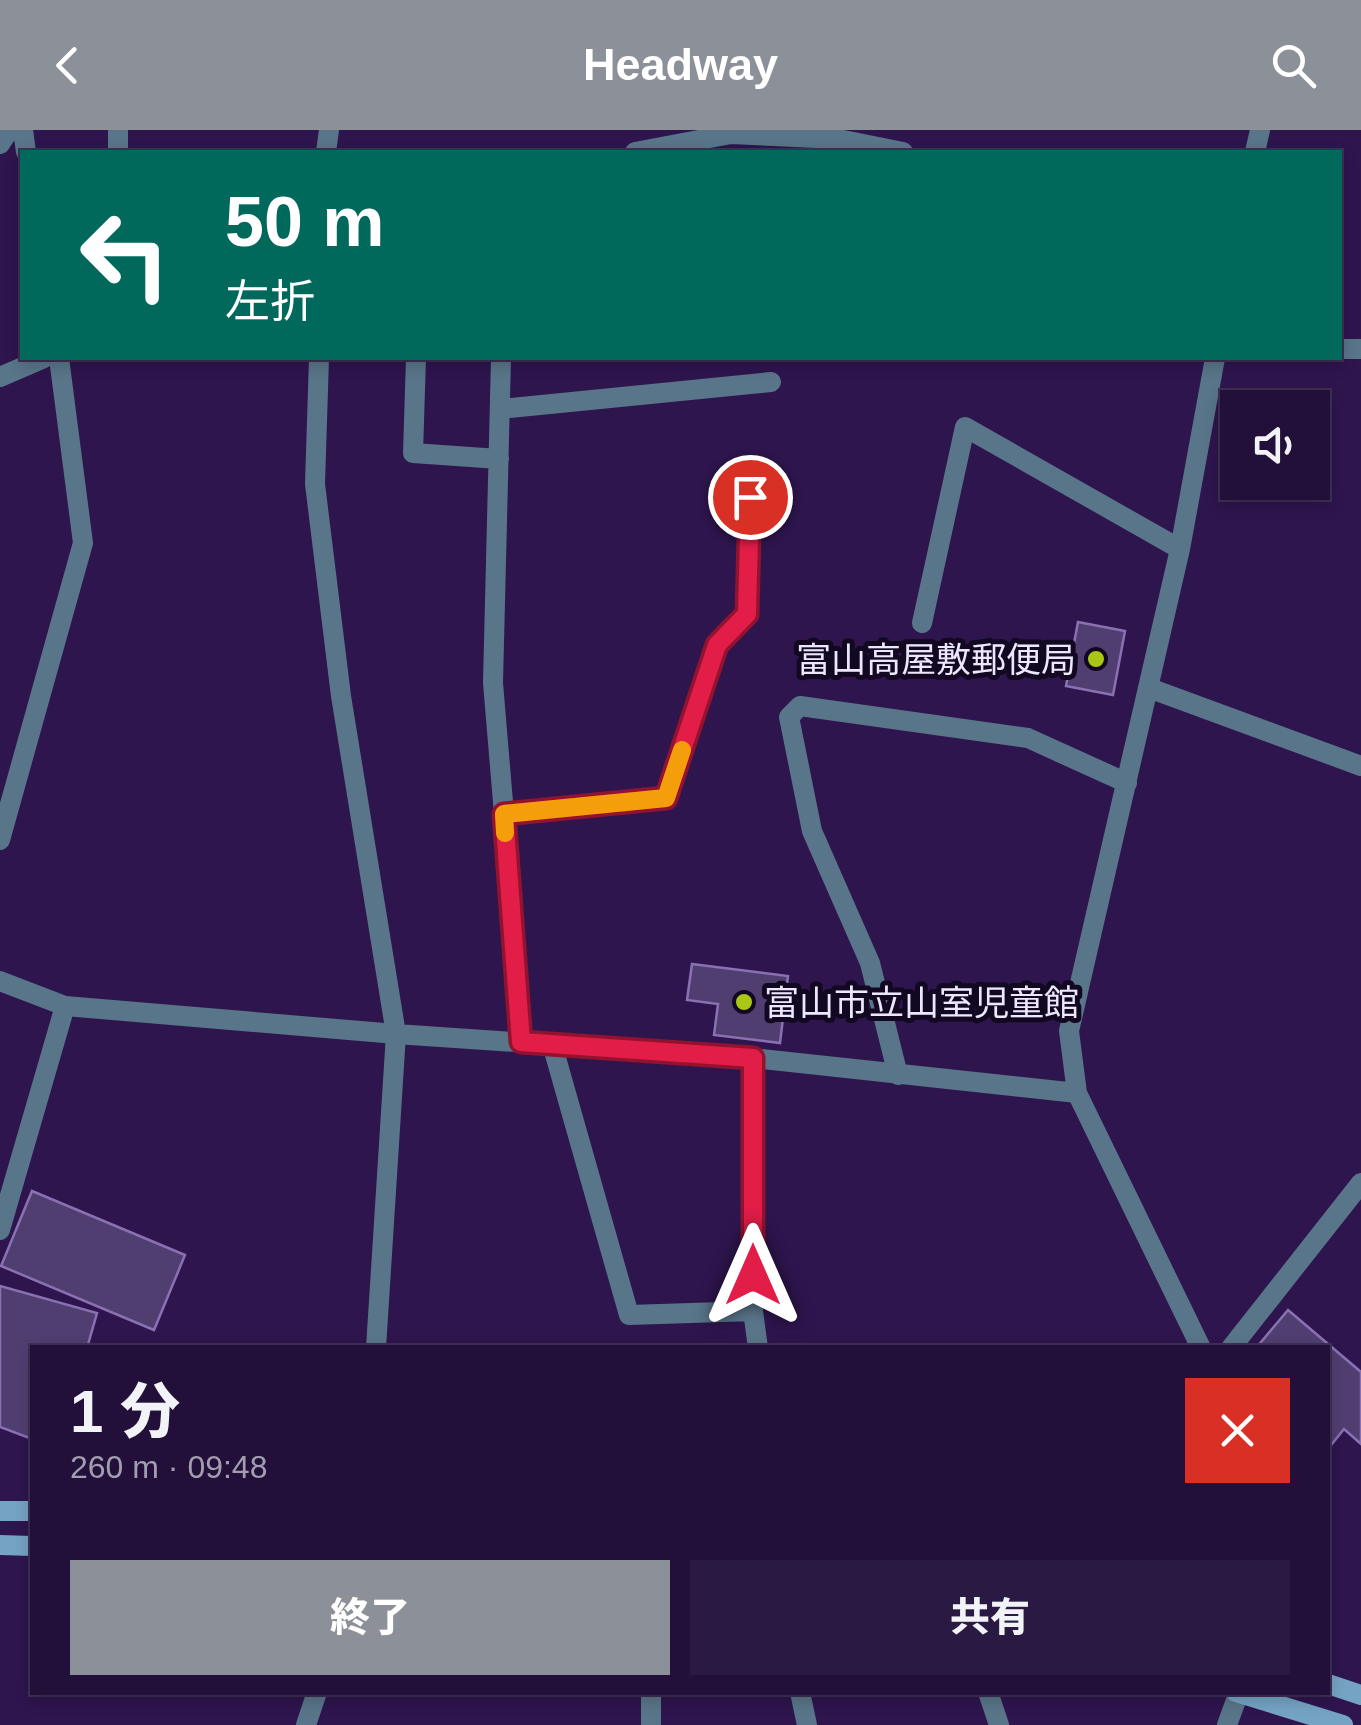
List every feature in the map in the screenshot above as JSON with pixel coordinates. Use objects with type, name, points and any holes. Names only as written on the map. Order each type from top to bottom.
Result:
[{"type":"street","points":[[0,144],[8,130]]},
{"type":"street","points":[[655,139],[731,134],[838,139],[893,150]]},
{"type":"street","points":[[0,377],[39,360]]},
{"type":"street","points":[[0,840],[83,544],[59,360]]},
{"type":"street","points":[[319,360],[316,484],[341,696],[396,1034],[376,1345]]},
{"type":"street","points":[[416,360],[412,453],[500,459]]},
{"type":"street","points":[[501,360],[494,683],[521,1042]]},
{"type":"street","points":[[1200,1345],[1077,1093],[1068,1031],[1180,549],[1214,360]]},
{"type":"street","points":[[500,409],[771,382]]},
{"type":"street","points":[[922,623],[965,427],[1180,549]]},
{"type":"street","points":[[504,814],[666,798],[717,645],[747,614],[750,497]]},
{"type":"street","points":[[1149,688],[1361,766]]},
{"type":"street","points":[[898,1076],[870,962],[812,831],[789,717],[800,706],[1028,738],[1127,783]]},
{"type":"street","points":[[0,981],[65,1006],[753,1058],[1077,1093]]},
{"type":"street","points":[[0,1230],[65,1006]]},
{"type":"street","points":[[552,1044],[628,1315],[753,1311]]},
{"type":"street","points":[[753,1058],[753,1311],[758,1345]]},
{"type":"street","points":[[1233,1345],[1361,1183]]},
{"type":"street","points":[[0,1511],[30,1511]]},
{"type":"street","points":[[0,1545],[30,1546]]},
{"type":"street","points":[[1330,1685],[1361,1695]]},
{"type":"street","points":[[306,1725],[316,1695]]},
{"type":"street","points":[[651,1695],[651,1725]]},
{"type":"street","points":[[801,1695],[807,1725]]},
{"type":"street","points":[[989,1695],[999,1725]]},
{"type":"street","points":[[1226,1725],[1237,1695]]},
{"type":"street","points":[[1245,1695],[1343,1725]]},
{"type":"building","points":[[1078,622],[1125,631],[1113,695],[1066,686]]},
{"type":"building","name":"富山市立山室児童館","points":[[692,964],[788,976],[780,1043],[714,1035],[718,1004],[687,1000]]},
{"type":"building","points":[[32,1191],[185,1255],[154,1330],[1,1266]]},
{"type":"building","points":[[0,1286],[97,1313],[88,1345],[30,1345],[30,1438],[0,1427]]},
{"type":"building","points":[[1288,1310],[1329,1345],[1259,1345]]},
{"type":"building","points":[[1330,1346],[1361,1372],[1361,1444],[1344,1429],[1330,1446]]},
{"type":"slow traffic","points":[[505,833],[504,814],[666,798],[682,750]]},
{"type":"place","name":"富山高屋敷郵便局","points":[[1096,659]]},
{"type":"place","name":"富山市立山室児童館","points":[[744,1002]]},
{"type":"route","points":[[750,497],[747,614],[717,645],[666,798],[504,814],[521,1042],[753,1058],[753,1275]]}]
